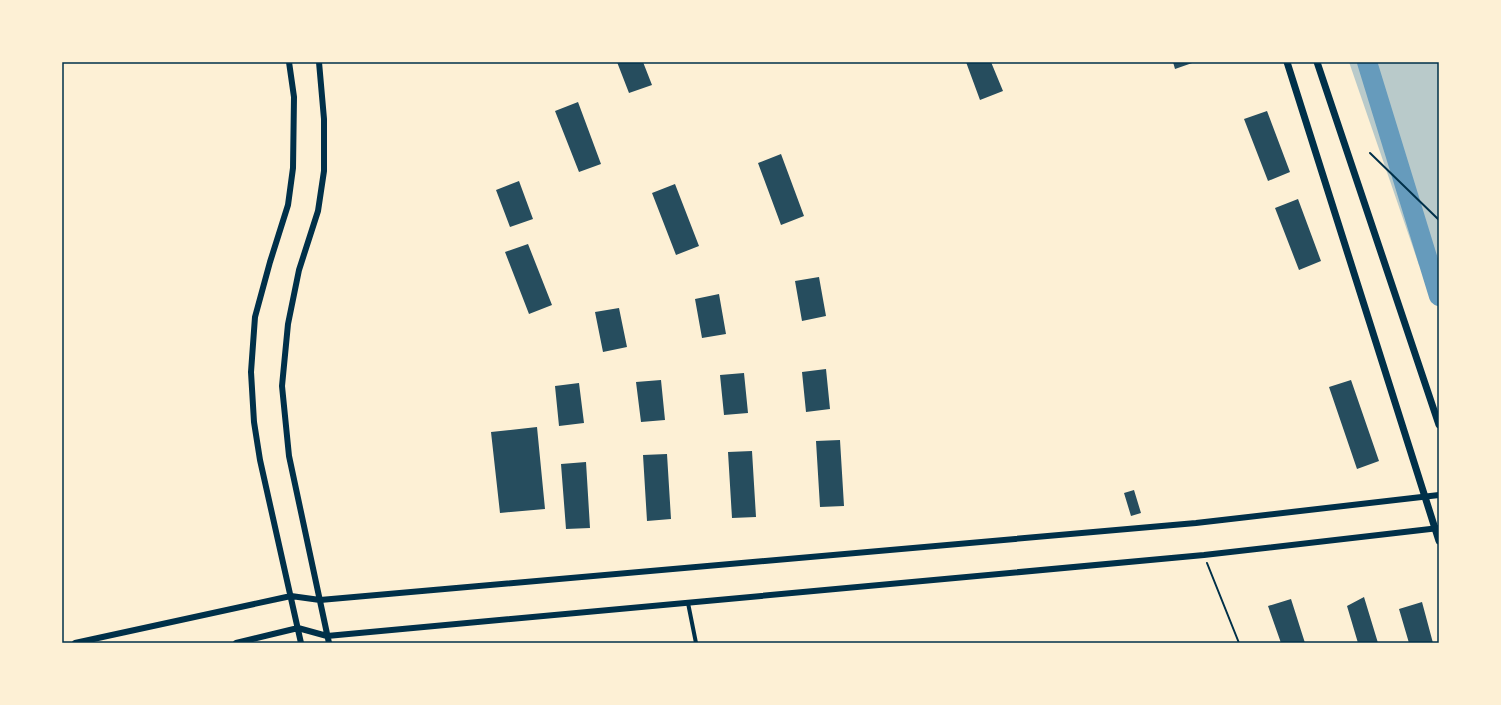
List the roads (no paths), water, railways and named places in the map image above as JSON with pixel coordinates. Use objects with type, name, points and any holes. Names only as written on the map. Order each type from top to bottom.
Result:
[{"type":"main road","points":[[1288,62],[1425,496],[1437,528],[1439,541]]},
{"type":"main road","points":[[1317,62],[1439,425]]},
{"type":"street","points":[[289,62],[294,97],[293,168],[288,205],[255,317],[251,372],[254,422],[260,460],[301,643]]},
{"type":"street","points":[[318,62],[321,75],[324,119],[324,171],[318,211],[299,270],[288,324],[282,386],[289,456],[328,640]]},
{"type":"street","points":[[75,643],[291,596],[320,600],[1196,523],[1439,495]]},
{"type":"street","points":[[236,643],[298,628],[328,640],[688,603],[1204,555],[1437,528]]},
{"type":"street","points":[[688,603],[696,643]]},
{"type":"waterway","points":[[1367,62],[1439,296]]}]
